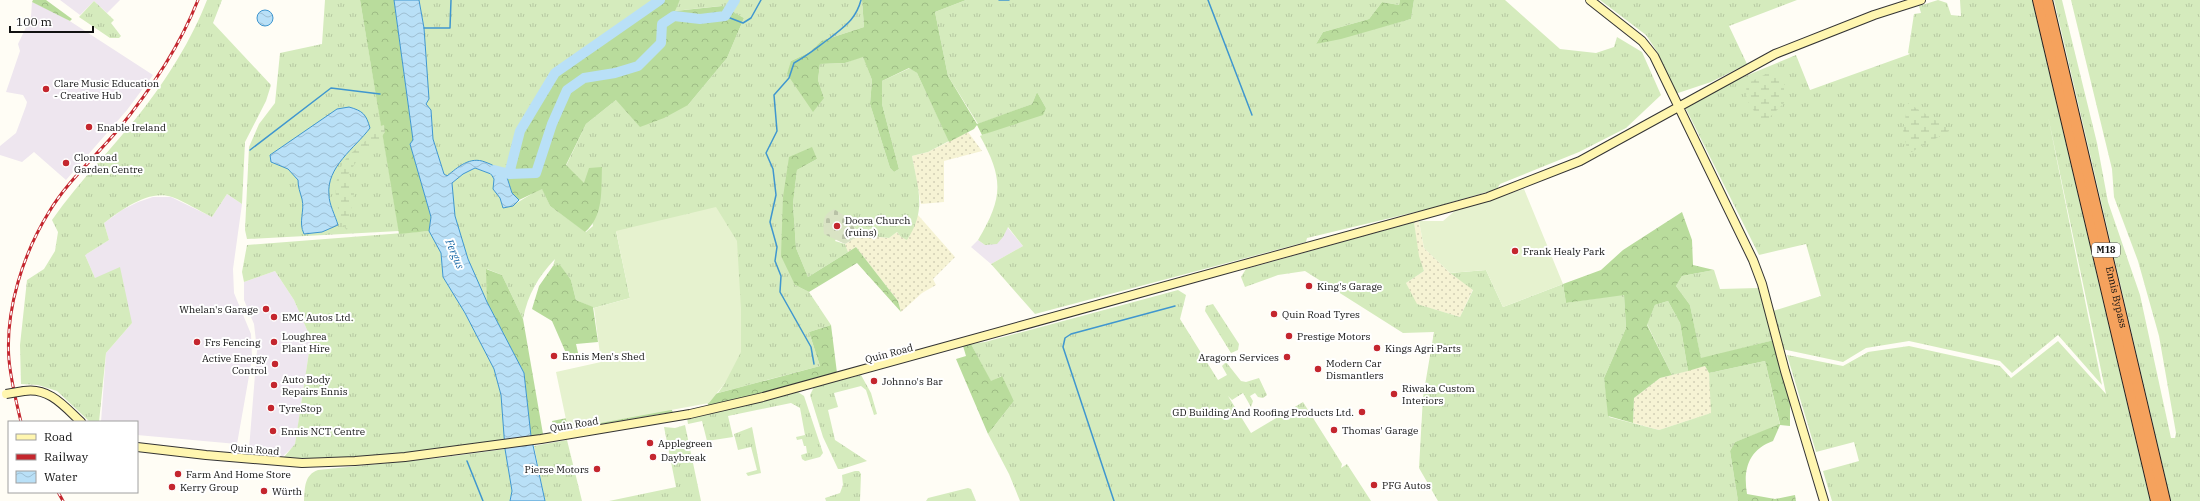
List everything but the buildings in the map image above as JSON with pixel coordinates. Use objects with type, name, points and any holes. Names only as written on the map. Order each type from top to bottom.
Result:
[{"type":"highway","name":"Ennis Bypass","points":[[2038,0],[2156,501]]},
{"type":"highway","name":"Ennis Bypass","points":[[2047,0],[2165,501]]},
{"type":"main road","points":[[1590,0],[1649,49],[1756,266],[1824,501]]},
{"type":"main road","name":"Quin Road","points":[[138,446],[206,455],[326,463],[405,457],[541,439],[690,414],[763,397],[1488,197],[1580,161],[1638,131],[1678,106],[1775,54],[1874,15],[1922,0]]},
{"type":"main road","points":[[3,394],[24,391],[41,391],[51,395],[80,421]]},
{"type":"shaded area","points":[[60,0],[120,0],[107,13],[94,1],[80,15]]},
{"type":"shaded area","points":[[32,2],[62,16],[153,75],[127,110],[66,180],[34,152],[22,162],[0,155],[0,146],[16,133],[27,102],[23,95],[6,92],[20,51],[18,44],[31,17]]},
{"type":"shaded area","points":[[968,132],[982,151],[944,161],[944,202],[921,204],[912,156],[928,152]]},
{"type":"shaded area","points":[[227,194],[242,204],[233,269],[234,293],[251,334],[252,359],[237,444],[138,435],[138,421],[101,421],[106,353],[132,323],[95,278],[85,255],[109,240],[104,223],[122,210],[153,197],[171,197],[212,217]]},
{"type":"shaded area","points":[[918,215],[955,257],[933,279],[936,285],[922,293],[901,312],[898,301],[856,247],[848,252],[845,244],[860,235],[889,238],[897,232],[901,237]]},
{"type":"shaded area","points":[[1419,221],[1424,248],[1450,273],[1473,289],[1460,317],[1416,304],[1406,283],[1424,271],[1418,255],[1414,222]]},
{"type":"shaded area","points":[[1007,227],[1023,246],[991,264],[971,247],[978,240],[985,245],[1003,237]]},
{"type":"shaded area","points":[[275,271],[294,300],[311,339],[295,445],[283,456],[249,449],[257,350],[254,324],[244,300],[244,282]]},
{"type":"shaded area","points":[[1705,366],[1709,373],[1712,413],[1659,430],[1633,423],[1634,398],[1660,378]]},
{"type":"green space","points":[[33,0],[46,0],[72,19],[70,21],[32,2]]},
{"type":"green space","points":[[207,0],[222,0],[213,23],[271,85],[266,101],[245,142],[242,204],[227,194],[212,217],[172,197],[163,195],[154,196],[136,202],[104,223],[109,240],[85,255],[95,278],[120,267],[132,323],[106,353],[99,421],[89,421],[57,391],[38,385],[21,384],[20,345],[27,280],[44,269],[55,251],[58,232],[52,220],[73,192],[141,112],[160,86],[178,58],[201,15]]},
{"type":"green space","points":[[325,0],[360,0],[399,231],[247,239],[245,230],[249,147],[259,124],[275,103],[280,53],[322,44]]},
{"type":"green space","points":[[360,0],[394,0],[413,140],[410,144],[431,217],[429,231],[399,234]]},
{"type":"green space","points":[[419,0],[660,0],[520,131],[509,174],[485,162],[463,164],[447,176],[444,174],[433,139],[431,110],[426,104],[429,99],[424,28]]},
{"type":"green space","points":[[660,0],[680,0],[675,11],[722,6],[744,18],[727,58],[688,105],[664,118],[640,127],[616,100],[586,124],[566,165],[584,183],[589,168],[602,167],[600,202],[596,218],[585,232],[550,206],[542,189],[519,200],[512,193],[505,171],[509,174],[520,131],[555,73]]},
{"type":"green space","points":[[680,0],[862,0],[864,27],[821,41],[810,52],[791,61],[824,98],[818,80],[820,64],[845,63],[863,56],[872,80],[870,104],[890,168],[894,172],[899,169],[882,104],[882,81],[910,68],[917,73],[949,141],[928,152],[912,156],[918,189],[919,209],[917,219],[907,240],[901,237],[897,232],[889,238],[860,235],[848,218],[835,241],[845,244],[848,252],[808,277],[796,248],[793,204],[797,170],[817,159],[789,157],[795,285],[809,292],[831,325],[809,332],[820,366],[718,393],[725,383],[616,231],[630,298],[594,308],[576,300],[571,280],[560,266],[553,266],[555,259],[534,286],[523,319],[502,275],[487,269],[487,303],[474,274],[458,229],[452,198],[452,183],[463,174],[475,168],[491,174],[494,179],[493,189],[500,198],[503,208],[508,207],[542,188],[550,206],[586,232],[593,226],[584,184],[566,166],[586,124],[616,100],[688,105],[727,58],[744,18],[721,6],[674,11]]},
{"type":"green space","points":[[862,0],[966,0],[935,12],[948,76],[977,124],[1032,104],[1037,92],[1046,108],[1043,115],[982,135],[977,125],[974,129],[949,142],[917,73],[909,68],[882,81],[882,104],[899,169],[894,172],[890,168],[870,104],[872,80],[863,57],[845,63],[820,64],[818,80],[824,98],[813,112],[787,74],[791,61],[810,52],[821,41],[864,27]]},
{"type":"green space","points":[[966,0],[1400,0],[1399,5],[1382,2],[1369,19],[1323,32],[1316,44],[1411,19],[1414,0],[1505,0],[1560,49],[1596,53],[1614,47],[1617,37],[1642,52],[1661,95],[1626,128],[1579,152],[1500,184],[1497,189],[1428,209],[1307,238],[1306,242],[1035,314],[991,264],[1023,246],[1008,227],[1003,237],[997,244],[985,245],[978,240],[992,212],[996,200],[997,188],[997,177],[993,164],[980,136],[1046,108],[1037,92],[1032,104],[978,124],[948,76],[935,12]]},
{"type":"green space","points":[[1400,0],[1414,0],[1411,19],[1341,39],[1316,44],[1323,32],[1369,19],[1382,2],[1399,5]]},
{"type":"green space","points":[[1600,0],[1797,0],[1729,26],[1747,64],[1711,82],[1672,95],[1658,53],[1646,35]]},
{"type":"green space","points":[[1938,0],[1947,3],[1951,15],[1961,16],[1960,0],[2032,0],[2150,501],[1832,501],[1823,471],[1859,461],[1854,442],[1816,452],[1787,355],[1843,366],[1868,352],[1909,346],[2000,366],[2011,378],[2058,341],[2106,394],[2048,116],[2102,385],[2058,335],[2012,373],[2000,361],[1909,341],[1866,348],[1843,362],[1782,349],[1773,311],[1821,296],[1806,244],[1759,255],[1685,107],[1731,82],[1796,55],[1810,90],[1910,54],[1908,53],[1914,14],[1921,13],[1919,6]]},
{"type":"green space","points":[[2054,0],[2062,0],[2097,143],[2108,202],[2140,295],[2171,438],[2175,438],[2176,433],[2159,336],[2138,261],[2114,197],[2112,169],[2071,0],[2200,0],[2200,501],[2171,501]]},
{"type":"green space","points":[[94,1],[114,20],[111,23],[121,36],[119,38],[110,38],[79,17]]},
{"type":"green space","points":[[1774,70],[1784,79],[1784,103],[1768,119],[1759,119],[1747,100],[1746,84]]},
{"type":"green space","points":[[1908,103],[1951,130],[1908,154],[1903,130]]},
{"type":"green space","points":[[384,125],[385,132],[380,139],[362,153],[345,179],[354,194],[347,230],[341,220],[336,195],[338,173],[349,155],[366,140],[373,128]]},
{"type":"green space","points":[[812,147],[817,159],[797,170],[793,204],[796,248],[808,277],[856,247],[898,301],[901,312],[857,263],[809,292],[795,285],[781,256],[783,197],[789,157]]},
{"type":"green space","points":[[1524,189],[1563,284],[1503,307],[1486,270],[1450,273],[1424,248],[1419,221],[1443,221],[1457,209]]},
{"type":"green space","points":[[716,207],[737,241],[741,309],[741,352],[725,383],[709,403],[568,429],[556,372],[601,362],[594,308],[630,298],[616,231]]},
{"type":"green space","points":[[834,209],[848,218],[860,235],[845,244],[824,234],[823,226],[825,216]]},
{"type":"green space","points":[[1682,212],[1692,240],[1693,265],[1714,270],[1682,276],[1676,286],[1690,305],[1701,358],[1774,340],[1790,399],[1790,426],[1780,425],[1773,441],[1758,450],[1749,462],[1746,477],[1747,494],[1775,499],[1795,495],[1796,501],[1738,501],[1730,451],[1735,442],[1780,424],[1765,361],[1709,373],[1705,366],[1688,371],[1680,323],[1668,301],[1655,305],[1647,325],[1672,375],[1660,378],[1634,398],[1633,423],[1608,416],[1604,378],[1626,328],[1624,295],[1566,303],[1563,284],[1601,270],[1623,250]]},
{"type":"green space","points":[[1414,222],[1419,256],[1424,271],[1406,283],[1417,304],[1460,317],[1473,290],[1450,273],[1486,270],[1503,307],[1563,284],[1566,303],[1624,294],[1626,328],[1604,378],[1609,417],[1659,430],[1711,413],[1709,373],[1765,361],[1780,425],[1735,442],[1730,451],[1738,501],[1438,501],[1419,468],[1423,397],[1434,332],[1403,333],[1305,271],[1278,275],[1245,287],[1241,277],[1246,269]]},
{"type":"green space","points":[[429,231],[441,253],[443,277],[465,313],[494,369],[501,395],[505,440],[367,457],[312,459],[284,457],[295,444],[311,339],[294,300],[275,271],[244,282],[242,272],[247,245]]},
{"type":"green space","points":[[560,265],[571,280],[576,300],[593,307],[598,342],[576,344],[579,357],[569,360],[552,321],[532,309],[539,286],[553,266]]},
{"type":"green space","points":[[486,269],[502,275],[523,319],[543,434],[531,436],[524,373],[487,303]]},
{"type":"green space","points":[[1714,270],[1720,289],[1758,288],[1774,340],[1701,359],[1690,305],[1676,286],[1682,276]]},
{"type":"green space","points":[[1178,290],[1186,295],[1180,319],[1218,380],[1227,375],[1222,366],[1226,362],[1241,381],[1246,382],[1259,378],[1267,395],[1263,398],[1258,397],[1255,393],[1250,396],[1253,401],[1251,407],[1243,393],[1232,400],[1228,396],[1251,433],[1303,402],[1342,464],[1341,468],[1347,464],[1371,501],[1020,501],[1009,474],[988,434],[1014,401],[1001,376],[991,382],[971,344],[985,342]]},
{"type":"green space","points":[[1668,301],[1680,323],[1688,371],[1672,375],[1647,324],[1655,305]]},
{"type":"green space","points":[[1213,304],[1239,344],[1238,350],[1231,353],[1205,311],[1206,306]]},
{"type":"green space","points":[[831,325],[837,373],[708,406],[707,396],[820,366],[809,332]]},
{"type":"green space","points":[[971,344],[991,381],[1002,376],[1014,401],[988,434],[956,359],[966,356],[963,346]]},
{"type":"green space","points":[[861,375],[871,393],[877,414],[874,415],[866,390],[861,386],[834,393],[838,407],[828,410],[835,440],[867,461],[838,469],[823,437],[810,395],[814,387]]},
{"type":"green space","points":[[798,392],[804,396],[823,453],[820,457],[805,461],[802,459],[801,455],[807,453],[806,446],[804,446],[802,439],[797,440],[796,437],[805,435],[800,408],[791,403],[728,416],[733,437],[707,441],[702,421],[688,424],[687,418]]},
{"type":"green space","points":[[667,403],[673,412],[554,432],[552,421],[632,405]]},
{"type":"green space","points":[[685,425],[701,501],[609,501],[676,487],[664,427],[675,428]]},
{"type":"green space","points":[[752,427],[761,473],[748,476],[746,473],[757,470],[751,447],[738,450],[734,434]]},
{"type":"green space","points":[[567,440],[582,501],[545,501],[534,446]]},
{"type":"green space","points":[[505,449],[512,491],[510,501],[304,501],[306,482],[313,472],[318,470],[439,458]]},
{"type":"green space","points":[[859,471],[861,474],[860,501],[826,501],[825,498],[840,493],[843,485],[842,475]]},
{"type":"green space","points":[[968,488],[971,489],[976,501],[926,501],[928,498]]},
{"type":"water","name":"Fergus","points":[[394,0],[419,0],[424,28],[429,99],[426,104],[431,110],[433,139],[444,174],[447,176],[469,161],[474,160],[488,163],[505,171],[512,193],[519,200],[513,206],[503,208],[500,198],[493,189],[494,179],[491,174],[475,168],[463,174],[452,183],[455,216],[468,259],[487,302],[524,373],[531,436],[545,501],[510,501],[512,491],[505,449],[501,395],[494,369],[465,313],[443,277],[441,253],[429,231],[431,217],[410,144],[413,140]]},
{"type":"water","points":[[262,10],[268,10],[273,15],[271,24],[268,26],[262,26],[257,21],[257,15]]},
{"type":"water","points":[[349,107],[358,110],[365,116],[370,128],[343,158],[332,176],[329,185],[329,198],[338,225],[322,232],[304,234],[302,230],[303,203],[298,180],[288,169],[271,162],[270,155],[337,109]]},
{"type":"waterway","points":[[424,28],[450,28],[451,0]]},
{"type":"waterway","points":[[509,174],[520,131],[555,73],[660,0]]},
{"type":"waterway","points":[[494,170],[509,174],[536,173],[552,124],[567,90],[584,78],[615,73],[638,66],[661,43],[662,24],[674,16],[700,19],[725,16],[735,0]]},
{"type":"waterway","points":[[725,16],[743,23],[751,18],[761,0]]},
{"type":"waterway","points":[[814,364],[811,347],[780,292],[781,276],[775,261],[777,247],[770,222],[776,195],[773,169],[766,153],[777,131],[774,95],[789,78],[794,63],[813,51],[845,26],[853,17],[861,0]]},
{"type":"waterway","points":[[999,0],[1009,0]]},
{"type":"waterway","points":[[1208,0],[1252,115]]},
{"type":"waterway","points":[[250,150],[331,88],[380,94]]},
{"type":"waterway","points":[[1114,501],[1063,347],[1065,338],[1071,334],[1175,306]]},
{"type":"waterway","points":[[467,461],[483,501]]},
{"type":"railway","points":[[21,421],[9,360],[10,322],[18,283],[31,246],[49,212],[64,190],[117,131],[152,85],[173,52],[198,0]]},
{"type":"railway","points":[[59,493],[63,501]]},
{"type":"place","name":"Clare Music Education - Creative Hub","points":[[46,89]]},
{"type":"place","name":"Enable Ireland","points":[[89,127]]},
{"type":"place","name":"Clonroad Garden Centre","points":[[66,163]]},
{"type":"place","name":"Doora Church (ruins)","points":[[837,226]]},
{"type":"place","name":"Frank Healy Park","points":[[1515,251]]},
{"type":"place","name":"King's Garage","points":[[1309,286]]},
{"type":"place","name":"Whelan's Garage","points":[[266,309]]},
{"type":"place","name":"Quin Road Tyres","points":[[1274,314]]},
{"type":"place","name":"EMC Autos Ltd.","points":[[274,317]]},
{"type":"place","name":"Prestige Motors","points":[[1289,336]]},
{"type":"place","name":"Frs Fencing","points":[[197,342]]},
{"type":"place","name":"Loughrea Plant Hire","points":[[274,342]]},
{"type":"place","name":"Kings Agri Parts","points":[[1377,348]]},
{"type":"place","name":"Ennis Men's Shed","points":[[554,356]]},
{"type":"place","name":"Aragorn Services","points":[[1287,357]]},
{"type":"place","name":"Active Energy Control","points":[[275,364]]},
{"type":"place","name":"Modern Car Dismantlers","points":[[1318,369]]},
{"type":"place","name":"Johnno's Bar","points":[[874,381]]},
{"type":"place","name":"Auto Body Repairs Ennis","points":[[274,385]]},
{"type":"place","name":"Riwaka Custom Interiors","points":[[1394,394]]},
{"type":"place","name":"TyreStop","points":[[271,408]]},
{"type":"place","name":"GD Building And Roofing Products Ltd.","points":[[1362,412]]},
{"type":"place","name":"Thomas' Garage","points":[[1334,430]]},
{"type":"place","name":"Ennis NCT Centre","points":[[273,431]]},
{"type":"place","name":"Applegreen","points":[[650,443]]},
{"type":"place","name":"Daybreak","points":[[653,457]]},
{"type":"place","name":"Pierse Motors","points":[[597,469]]},
{"type":"place","name":"Farm And Home Store","points":[[178,474]]},
{"type":"place","name":"PFG Autos","points":[[1374,485]]},
{"type":"place","name":"Kerry Group","points":[[172,487]]},
{"type":"place","name":"Würth","points":[[264,491]]}]
